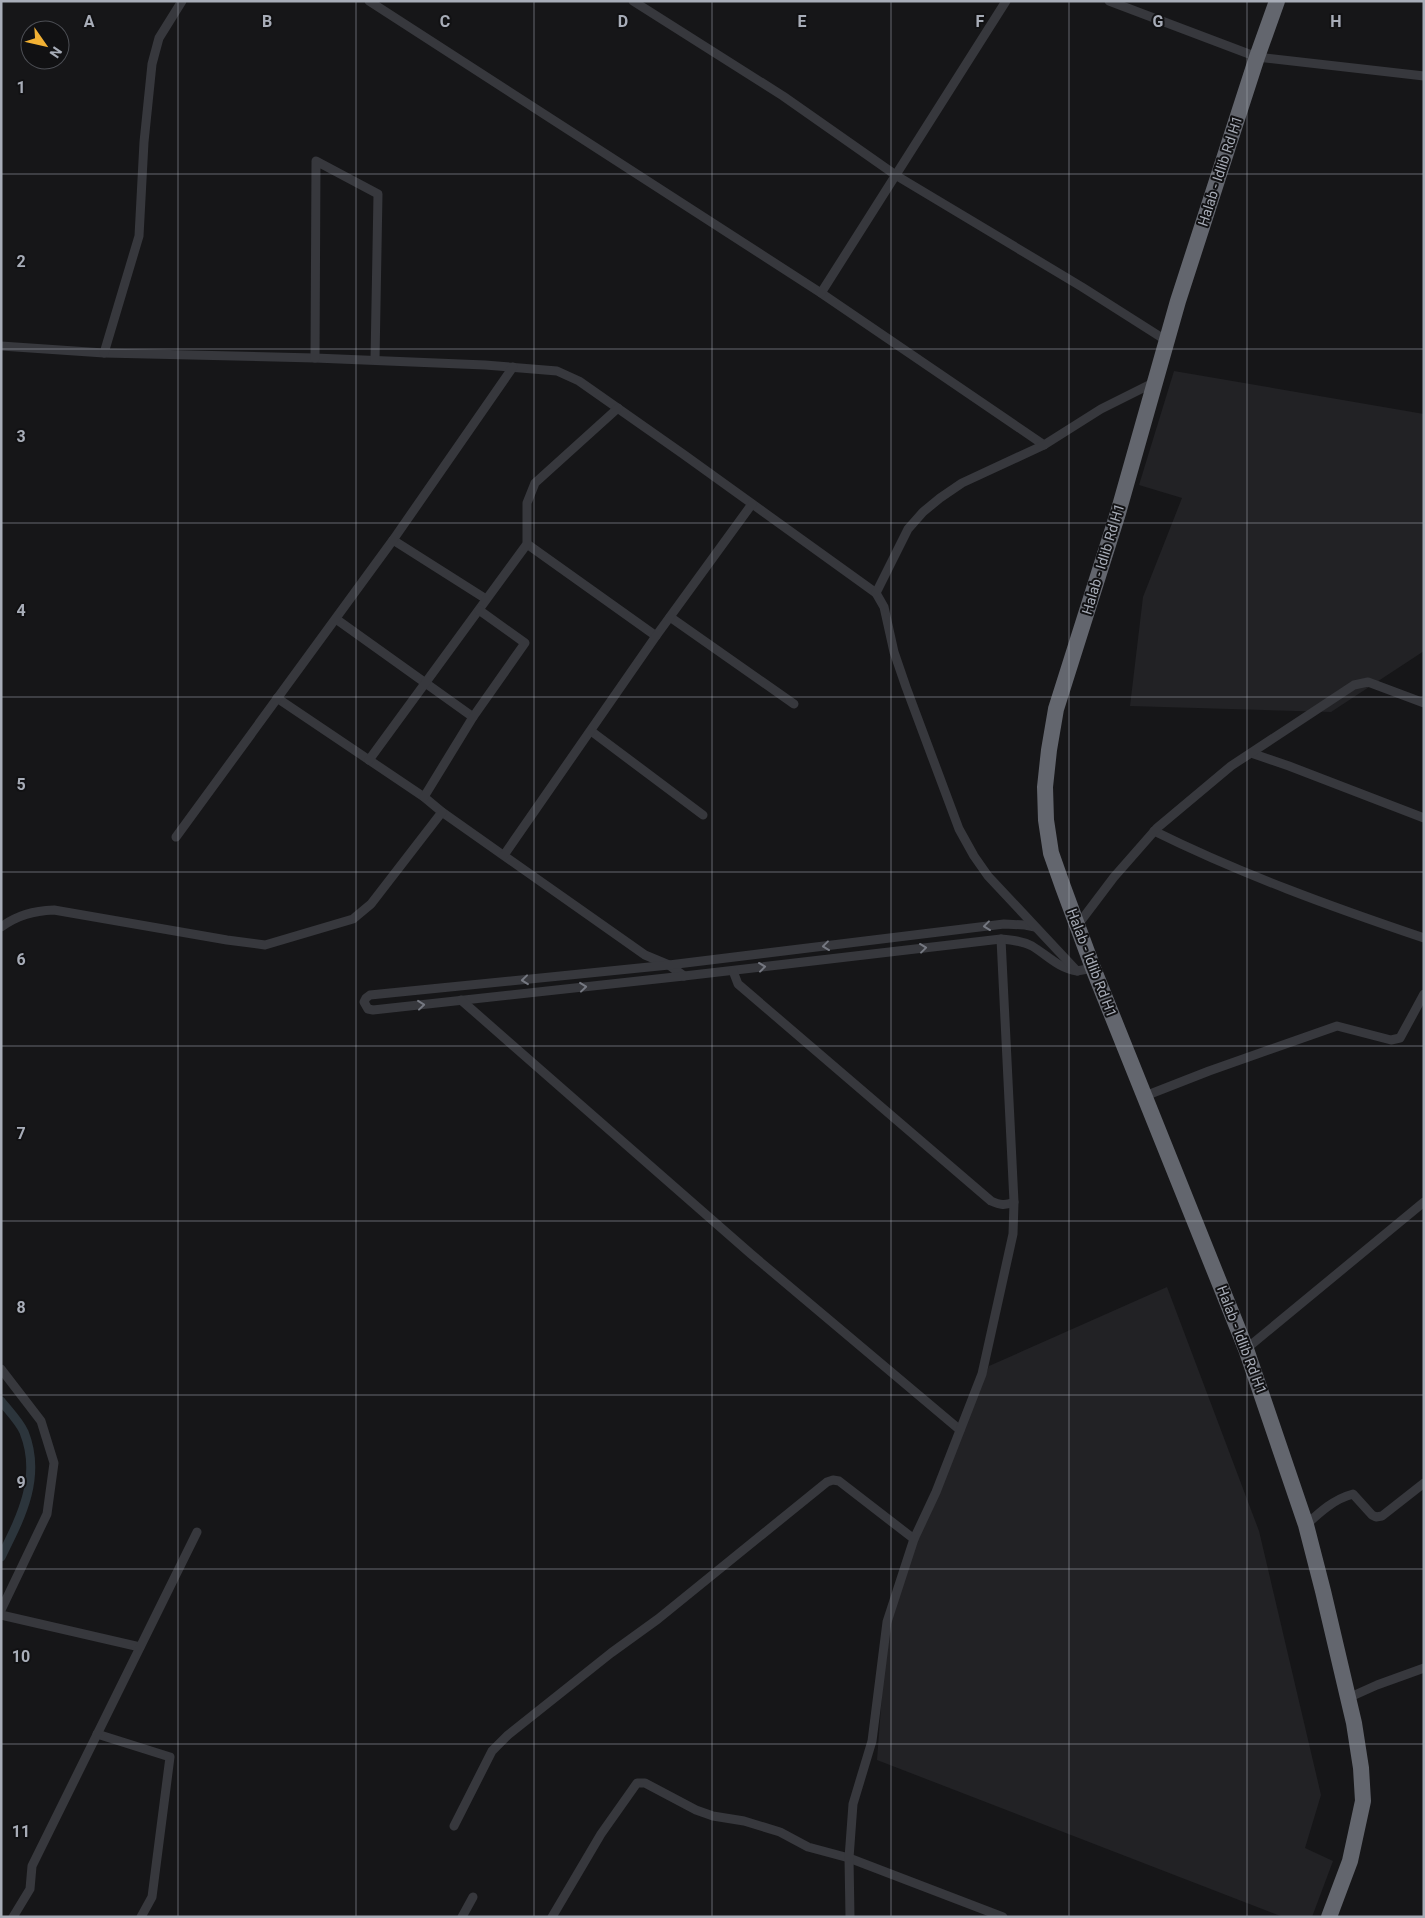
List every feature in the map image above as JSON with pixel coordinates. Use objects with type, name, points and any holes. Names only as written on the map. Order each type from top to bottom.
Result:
[{"type":"highway","name":"Halab - Idlib Rd H1","points":[[1277,1],[1256,57],[1167,341],[1118,513],[1056,709],[1048,750],[1045,787],[1046,820],[1052,853],[1077,926],[1246,1349],[1306,1525],[1348,1698],[1362,1768],[1363,1801],[1350,1861],[1329,1917]]},
{"type":"street","points":[[104,353],[139,236],[144,142],[152,64],[159,38],[182,1]]},
{"type":"street","points":[[369,1],[821,293],[1044,445]]},
{"type":"street","points":[[633,1],[783,96],[897,176],[1082,287],[1167,341]]},
{"type":"street","points":[[821,293],[897,176],[1006,1]]},
{"type":"street","points":[[1109,1],[1256,57],[1424,76]]},
{"type":"street","points":[[316,358],[316,161],[378,194],[376,360]]},
{"type":"street","points":[[1,346],[104,353],[376,360],[513,367],[557,371],[579,381],[876,593],[884,607],[894,652],[959,829],[988,876],[1076,971]]},
{"type":"street","points":[[176,837],[393,540],[513,367]]},
{"type":"street","points":[[876,593],[908,529],[923,512],[962,484],[1044,445],[1101,409],[1155,382]]},
{"type":"street","points":[[369,760],[527,544],[527,503],[535,483],[618,408]]},
{"type":"street","points":[[504,855],[656,636],[752,504]]},
{"type":"street","points":[[393,540],[486,599]]},
{"type":"street","points":[[527,544],[656,636]]},
{"type":"street","points":[[424,797],[473,717],[524,643],[479,610]]},
{"type":"street","points":[[670,617],[794,704]]},
{"type":"street","points":[[336,619],[473,717]]},
{"type":"street","points":[[1077,926],[1114,877],[1154,831],[1231,766],[1354,686],[1368,682],[1424,703]]},
{"type":"street","points":[[277,698],[424,797],[442,812],[645,955],[669,965],[684,976]]},
{"type":"street","points":[[591,731],[703,815]]},
{"type":"street","points":[[1252,753],[1424,818]]},
{"type":"street","points":[[1,927],[19,915],[36,911],[54,910],[265,945],[353,919],[371,904],[442,812]]},
{"type":"street","points":[[1154,831],[1204,856],[1251,875],[1326,904],[1424,938]]},
{"type":"street","points":[[1035,927],[1004,924],[669,965],[370,995],[364,1002],[366,1007],[373,1010],[733,971],[1001,939],[1019,941],[1031,946],[1066,969],[1076,971],[1093,968]]},
{"type":"street","points":[[850,1917],[849,1858],[853,1804],[872,1741],[887,1622],[914,1539],[936,1492],[986,1362],[1013,1234],[1014,1202],[1001,939]]},
{"type":"street","points":[[733,971],[738,984],[992,1200],[1006,1206],[1014,1202]]},
{"type":"street","points":[[1145,1096],[1209,1071],[1337,1026],[1391,1040],[1400,1038],[1424,994]]},
{"type":"street","points":[[461,1000],[758,1260],[960,1430]]},
{"type":"street","points":[[1246,1349],[1424,1202]]},
{"type":"street","points":[[1,1369],[41,1421],[54,1463],[47,1514],[1,1610]]},
{"type":"street","points":[[454,1826],[492,1751],[508,1735],[611,1653],[658,1619],[827,1482],[839,1481],[914,1539]]},
{"type":"street","points":[[1306,1525],[1325,1508],[1343,1497],[1353,1494],[1372,1515],[1382,1516],[1424,1483]]},
{"type":"street","points":[[13,1917],[30,1889],[32,1866],[197,1532]]},
{"type":"street","points":[[1,1614],[140,1648]]},
{"type":"street","points":[[1348,1698],[1424,1668]]},
{"type":"street","points":[[97,1734],[170,1758],[152,1897],[141,1917]]},
{"type":"street","points":[[552,1917],[601,1834],[637,1783],[645,1783],[696,1810],[713,1816],[744,1821],[771,1829],[808,1847],[849,1858],[1003,1917]]},
{"type":"street","points":[[462,1917],[472,1898]]},
{"type":"shaded area","points":[[1174,371],[1424,414],[1424,651],[1331,712],[1130,706],[1143,597],[1182,498],[1139,485]]},
{"type":"shaded area","points":[[1167,1287],[1259,1531],[1321,1795],[1305,1848],[1333,1861],[1312,1917],[1283,1917],[877,1760],[888,1614],[989,1366]]},
{"type":"waterway","points":[[1,1401],[24,1432],[31,1465],[30,1481],[22,1512],[1,1557]]}]
